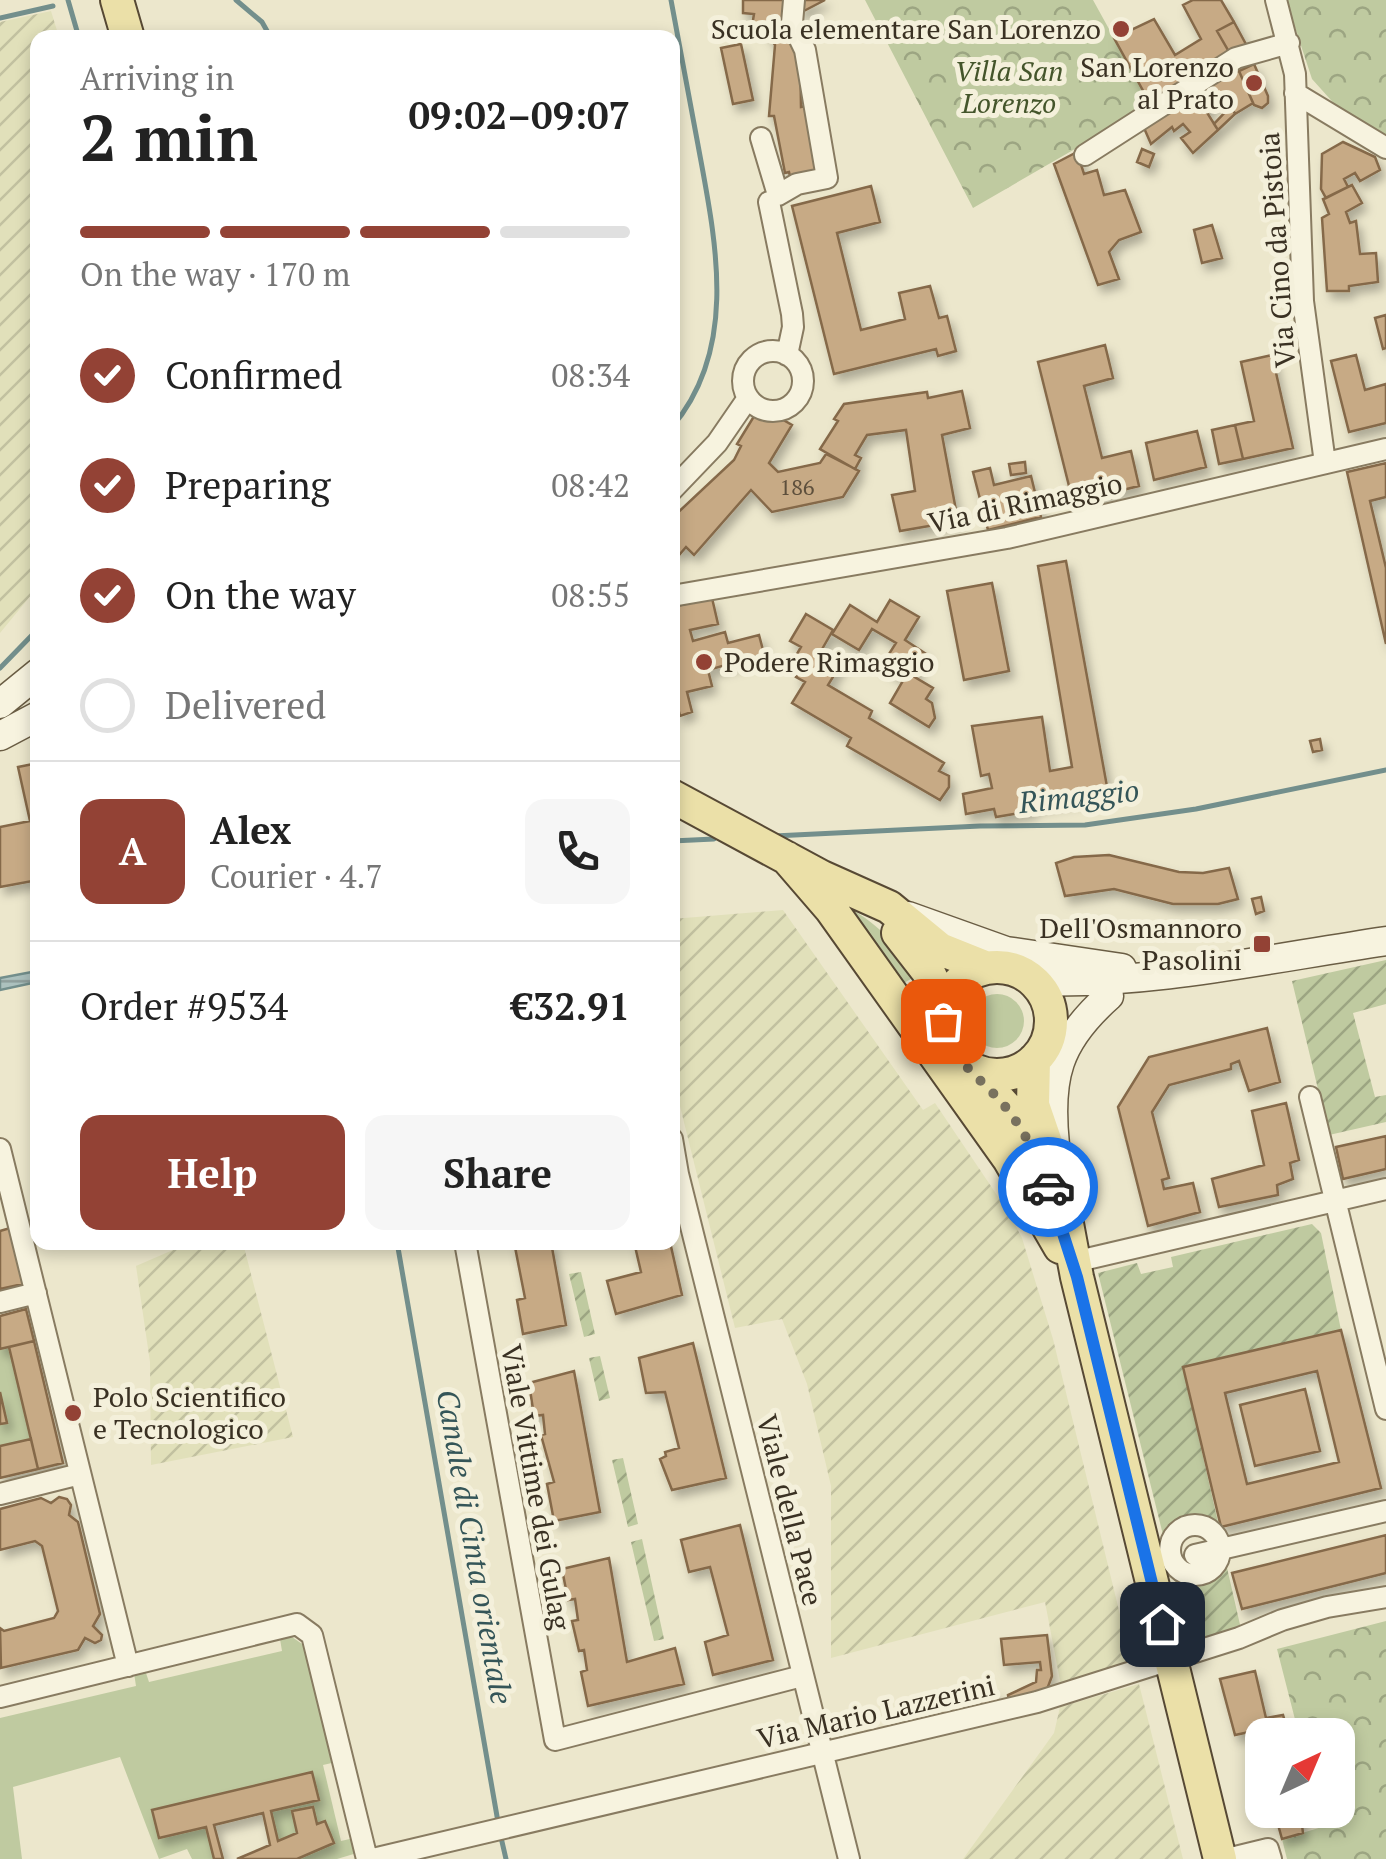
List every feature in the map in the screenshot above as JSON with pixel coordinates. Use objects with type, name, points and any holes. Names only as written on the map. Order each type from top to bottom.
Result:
[{"type":"main road","points":[[680,800],[822,877],[889,908],[940,949],[986,967],[1012,968],[1035,982],[1050,1008],[1033,1105],[1059,1181],[1078,1281],[1221,1859]]},
{"type":"main road","points":[[777,853],[831,909],[1009,1159],[1078,1281]]},
{"type":"main road","points":[[822,877],[880,918],[913,949],[944,1007]]},
{"type":"main road","points":[[986,967],[955,986],[944,1007],[949,1046],[1009,1112],[1036,1158],[1078,1281]]},
{"type":"main road","points":[[968,1066],[1002,1075],[1019,1070],[1042,1049]]},
{"type":"street","points":[[761,138],[778,195],[797,184],[827,178],[805,50],[792,23],[794,0]]},
{"type":"street","name":"Via Cino da Pistoia","points":[[1276,0],[1288,43],[1295,93],[1302,301],[1325,463]]},
{"type":"street","points":[[1085,155],[1236,58],[1288,43]]},
{"type":"street","points":[[1295,93],[1386,148]]},
{"type":"street","points":[[769,202],[792,314],[787,355]]},
{"type":"street","points":[[768,352],[787,355],[800,370],[798,398],[791,405],[763,410],[748,398],[743,378],[751,361],[768,352]]},
{"type":"street","points":[[680,482],[718,442],[748,398]]},
{"type":"street","name":"Via di Rimaggio","points":[[680,595],[1007,538],[1386,449]]},
{"type":"street","points":[[0,704],[30,680]]},
{"type":"street","points":[[889,908],[1006,951],[1174,973]]},
{"type":"street","points":[[1035,982],[1094,983],[1142,978],[1386,941]]},
{"type":"street","points":[[1042,1049],[1076,1012],[1142,978]]},
{"type":"street","points":[[1059,1181],[1052,1098],[1055,1072],[1078,1028],[1109,996]]},
{"type":"street","points":[[1310,1097],[1386,1409]]},
{"type":"street","points":[[0,1149],[128,1666]]},
{"type":"street","name":"Viale della Pace","points":[[680,1183],[802,1676],[833,1752],[849,1859]]},
{"type":"street","points":[[1078,1281],[1386,1189]]},
{"type":"street","name":"Viale Vittime dei Gulag","points":[[466,1250],[553,1732],[802,1676]]},
{"type":"street","points":[[0,1302],[36,1293]]},
{"type":"street","points":[[0,1494],[80,1474]]},
{"type":"street","points":[[1194,1554],[1386,1510]]},
{"type":"street","name":"Via Mario Lazzerini","points":[[370,1859],[1038,1702],[1282,1620],[1386,1597]]},
{"type":"street","points":[[0,1696],[298,1624],[306,1627],[312,1635],[370,1859]]},
{"type":"street","points":[[1221,1859],[1268,1849],[1271,1859]]},
{"type":"green space","name":"Villa San Lorenzo","points":[[865,0],[1093,0],[1151,105],[973,208]]},
{"type":"green space","points":[[1286,0],[1386,0],[1386,136],[1339,109],[1312,79]]},
{"type":"green space","points":[[51,11],[57,30],[30,30],[30,597],[0,633],[0,22]]},
{"type":"green space","points":[[832,898],[880,930],[916,976],[904,983],[889,961],[874,960]]},
{"type":"green space","points":[[783,910],[923,1110],[935,1103],[1009,1213],[1022,1238],[1053,1339],[1131,1660],[1061,1686],[1045,1602],[831,1658],[831,1486],[807,1384],[782,1319],[735,1328],[680,1106],[680,918]]},
{"type":"green space","points":[[1386,960],[1386,1004],[1353,1013],[1375,1097],[1386,1095],[1386,1122],[1329,1135],[1292,981]]},
{"type":"green space","points":[[997,994],[1016,1002],[1024,1021],[1016,1040],[997,1048],[978,1040],[970,1021],[978,1002]]},
{"type":"green space","points":[[1312,1224],[1321,1233],[1341,1330],[1183,1368],[1222,1540],[1197,1523],[1175,1531],[1172,1541],[1165,1543],[1098,1273],[1137,1263],[1141,1274],[1173,1267],[1171,1257]]},
{"type":"green space","points":[[173,1250],[245,1250],[293,1437],[151,1465],[150,1362],[136,1266]]},
{"type":"green space","points":[[581,1272],[595,1334],[584,1337],[569,1274]]},
{"type":"green space","points":[[9,1347],[31,1439],[0,1446],[0,1424],[7,1422],[0,1392],[0,1349]]},
{"type":"green space","points":[[600,1356],[610,1398],[599,1401],[589,1358]]},
{"type":"green space","points":[[623,1458],[638,1524],[628,1527],[612,1460]]},
{"type":"green space","points":[[642,1539],[664,1639],[654,1641],[631,1542]]},
{"type":"green space","points":[[1225,1559],[1241,1629],[1191,1645],[1171,1566],[1177,1564],[1195,1576],[1211,1568],[1215,1561]]},
{"type":"green space","points":[[1386,1621],[1386,1859],[1287,1859],[1282,1839],[1319,1828],[1355,1828],[1355,1718],[1295,1718],[1277,1649]]},
{"type":"green space","points":[[292,1637],[308,1648],[336,1762],[323,1765],[341,1841],[354,1838],[357,1853],[337,1859],[297,1859],[317,1824],[313,1807],[292,1811],[297,1833],[278,1841],[271,1811],[318,1800],[311,1772],[153,1810],[159,1838],[206,1827],[214,1859],[192,1859],[187,1849],[159,1859],[120,1757],[13,1787],[22,1859],[0,1859],[0,1718],[136,1686],[134,1673],[145,1670],[149,1682],[282,1651],[280,1639]]},
{"type":"green space","points":[[1139,1684],[1183,1859],[963,1859],[1054,1733],[1060,1707]]},
{"type":"shaded area","points":[[30,972],[30,984],[0,990],[0,978]]},
{"type":"building","points":[[743,0],[788,0],[783,28],[800,44],[801,107],[806,106],[819,175],[791,180],[789,172],[785,173],[774,116],[769,116],[775,45],[765,29],[752,26],[754,14],[743,13]]},
{"type":"building","points":[[801,0],[825,0],[798,14]]},
{"type":"building","points":[[1193,0],[1221,0],[1234,22],[1217,31],[1232,57],[1151,105],[1114,38],[1154,19],[1175,55],[1201,39],[1183,5]]},
{"type":"building","points":[[1234,22],[1248,48],[1232,57],[1217,31]]},
{"type":"building","points":[[741,44],[753,100],[733,104],[721,48]]},
{"type":"building","name":"San Lorenzo al Prato","points":[[1254,64],[1268,96],[1268,103],[1262,108],[1254,105],[1239,71]]},
{"type":"building","points":[[1229,66],[1231,74],[1239,71],[1253,103],[1235,114],[1226,94],[1206,111],[1218,130],[1193,153],[1181,138],[1190,132],[1183,124],[1174,131],[1172,127],[1151,144],[1144,128]]},
{"type":"building","points":[[1231,106],[1235,114],[1218,130],[1214,124]]},
{"type":"building","points":[[1343,142],[1375,157],[1380,170],[1360,181],[1355,173],[1344,179],[1348,187],[1326,198],[1321,189],[1322,154]]},
{"type":"building","points":[[1142,149],[1154,154],[1149,167],[1137,162]]},
{"type":"building","points":[[1077,152],[1084,174],[1097,170],[1104,195],[1125,190],[1141,232],[1119,240],[1109,252],[1119,279],[1098,285],[1054,164]]},
{"type":"building","points":[[1352,185],[1362,203],[1346,212],[1350,223],[1356,221],[1360,254],[1376,253],[1378,282],[1349,286],[1349,291],[1327,291],[1322,218],[1329,214],[1323,199]]},
{"type":"building","points":[[871,186],[880,222],[837,233],[861,330],[905,319],[899,293],[930,286],[939,318],[947,316],[956,351],[938,356],[936,349],[834,374],[792,206]]},
{"type":"building","points":[[1212,225],[1222,258],[1202,263],[1194,230]]},
{"type":"building","points":[[1386,315],[1386,348],[1383,349],[1375,318]]},
{"type":"building","points":[[1105,345],[1113,378],[1084,386],[1102,458],[1131,451],[1139,486],[1073,502],[1038,362]]},
{"type":"building","points":[[1272,355],[1293,448],[1243,459],[1235,425],[1254,421],[1241,362]]},
{"type":"building","points":[[1356,355],[1365,390],[1386,384],[1386,423],[1349,432],[1331,361]]},
{"type":"building","points":[[962,391],[970,428],[942,435],[958,521],[900,531],[892,495],[915,491],[906,430],[867,435],[855,455],[861,458],[855,469],[820,449],[844,404],[927,392],[928,398]]},
{"type":"building","points":[[756,413],[767,420],[771,413],[792,425],[769,463],[778,472],[820,463],[826,454],[859,471],[843,497],[772,512],[751,490],[694,555],[686,547],[680,554],[680,511],[734,460],[741,446],[737,444]]},
{"type":"building","points":[[1235,425],[1243,459],[1219,464],[1212,430]]},
{"type":"building","points":[[1197,431],[1206,467],[1154,480],[1146,443]]},
{"type":"building","points":[[1025,462],[1026,473],[1011,475],[1009,464]]},
{"type":"building","points":[[1386,463],[1386,497],[1370,501],[1386,568],[1386,644],[1347,472]]},
{"type":"building","points":[[990,468],[994,485],[1031,476],[1041,517],[988,530],[973,472]]},
{"type":"building","points":[[1066,561],[1108,792],[1031,806],[1032,811],[996,817],[994,809],[966,814],[963,794],[992,788],[989,774],[981,776],[972,726],[1042,717],[1050,771],[1072,767],[1038,566]]},
{"type":"building","points":[[992,583],[1009,671],[964,680],[947,591]]},
{"type":"building","name":"Podere Rimaggio","points":[[712,598],[718,624],[690,630],[693,641],[725,632],[728,643],[759,635],[764,654],[708,670],[712,686],[687,692],[692,712],[680,716],[680,605]]},
{"type":"building","points":[[890,600],[919,617],[905,640],[926,654],[913,676],[933,688],[926,699],[932,703],[935,718],[929,727],[890,703],[904,679],[882,665],[896,643],[872,629],[859,650],[832,634],[850,605],[877,622]]},
{"type":"building","points":[[806,614],[833,630],[821,651],[841,664],[828,685],[872,711],[869,718],[944,763],[939,771],[949,776],[949,787],[940,800],[847,746],[851,738],[792,703],[805,682],[796,677],[804,665],[794,659],[801,647],[790,641]]},
{"type":"building","points":[[1320,739],[1322,750],[1313,752],[1310,741]]},
{"type":"building","points":[[30,765],[30,821],[18,767]]},
{"type":"building","points":[[30,821],[30,881],[0,887],[0,827]]},
{"type":"building","points":[[1109,855],[1179,872],[1229,868],[1238,899],[1218,904],[1173,904],[1114,889],[1065,896],[1056,863],[1074,857]]},
{"type":"building","points":[[1261,897],[1264,911],[1256,914],[1252,899]]},
{"type":"building","points":[[1267,1028],[1280,1082],[1249,1091],[1239,1061],[1231,1064],[1231,1069],[1169,1085],[1152,1112],[1169,1178],[1162,1180],[1164,1189],[1193,1183],[1200,1212],[1148,1226],[1118,1107],[1149,1057]]},
{"type":"building","points":[[1286,1103],[1299,1160],[1290,1163],[1293,1179],[1277,1185],[1278,1195],[1219,1207],[1212,1179],[1264,1165],[1252,1111]]},
{"type":"building","points":[[1386,1136],[1386,1169],[1343,1179],[1336,1147]]},
{"type":"building","points":[[10,1228],[23,1284],[0,1289],[0,1231]]},
{"type":"building","points":[[516,1250],[552,1250],[566,1325],[523,1334],[517,1300],[525,1298]]},
{"type":"building","points":[[636,1250],[672,1250],[682,1295],[616,1314],[607,1281],[641,1272]]},
{"type":"building","points":[[26,1309],[34,1341],[0,1349],[0,1316]]},
{"type":"building","points":[[1341,1330],[1381,1488],[1221,1527],[1183,1367]],"holes":[[[1317,1371],[1339,1462],[1247,1484],[1225,1393]]]},
{"type":"building","points":[[34,1341],[63,1463],[38,1469],[9,1347]]},
{"type":"building","points":[[693,1343],[726,1478],[672,1490],[660,1459],[666,1456],[665,1452],[679,1448],[665,1392],[646,1393],[639,1358]]},
{"type":"building","points":[[574,1371],[600,1512],[554,1521],[547,1484],[554,1482],[541,1435],[545,1434],[543,1415],[534,1416],[529,1383]]},
{"type":"building","points":[[1305,1389],[1320,1451],[1255,1466],[1240,1405]]},
{"type":"building","points":[[0,1392],[7,1423],[0,1424]]},
{"type":"building","points":[[31,1439],[38,1469],[0,1478],[0,1446]]},
{"type":"building","points":[[59,1497],[67,1499],[71,1505],[69,1515],[78,1522],[100,1614],[93,1626],[102,1635],[101,1640],[95,1643],[85,1638],[78,1650],[1,1668],[0,1628],[4,1631],[54,1618],[58,1611],[42,1546],[35,1541],[0,1550],[0,1509],[41,1498],[51,1503]]},
{"type":"building","points":[[740,1525],[773,1660],[713,1675],[705,1642],[728,1635],[710,1567],[689,1572],[681,1540]]},
{"type":"building","points":[[1386,1535],[1386,1573],[1242,1609],[1232,1573]]},
{"type":"building","points":[[609,1558],[627,1662],[675,1648],[684,1684],[588,1706],[581,1672],[587,1670],[584,1650],[579,1651],[572,1621],[578,1620],[575,1599],[568,1600],[562,1569]]},
{"type":"building","points":[[1047,1635],[1052,1676],[1046,1692],[1009,1702],[1008,1695],[1036,1682],[1040,1662],[1004,1665],[1001,1639]]},
{"type":"building","points":[[1255,1671],[1266,1718],[1245,1718],[1245,1733],[1235,1735],[1220,1679]]},
{"type":"building","points":[[995,1692],[998,1705],[983,1708],[981,1694]]},
{"type":"building","points":[[312,1772],[319,1800],[271,1811],[278,1841],[297,1833],[292,1811],[313,1807],[317,1824],[325,1821],[334,1843],[297,1859],[237,1859],[270,1845],[263,1813],[214,1825],[223,1859],[214,1859],[206,1827],[159,1838],[152,1810]]},
{"type":"building","points":[[1279,1828],[1302,1828],[1303,1833],[1282,1839]]},
{"type":"waterway","points":[[68,0],[77,30]]},
{"type":"waterway","points":[[236,0],[266,30]]},
{"type":"waterway","points":[[671,0],[677,30]]},
{"type":"waterway","points":[[0,18],[53,6]]},
{"type":"waterway","points":[[680,49],[711,217],[717,291],[715,327],[707,362],[680,415]]},
{"type":"waterway","points":[[0,668],[30,637]]},
{"type":"waterway","name":"Rimaggio","points":[[774,836],[1085,825],[1196,809],[1386,770]]},
{"type":"waterway","name":"Rimaggio","points":[[680,841],[714,839]]},
{"type":"waterway","name":"Canale di Cinta orientale","points":[[398,1250],[498,1822]]},
{"type":"waterway","name":"Canale di Cinta orientale","points":[[500,1833],[506,1859]]},
{"type":"way so far","points":[[943,1021],[949,1046],[1009,1112],[1048,1187]]},
{"type":"place","name":"Scuola elementare San Lorenzo","points":[[1121,29]]},
{"type":"place","name":"San Lorenzo al Prato","points":[[1254,83]]},
{"type":"place","name":"Podere Rimaggio","points":[[704,662]]},
{"type":"place","name":"Dell'Osmannoro Pasolini","points":[[1262,944]]},
{"type":"place","name":"Polo Scientifico e Tecnologico","points":[[73,1413]]},
{"type":"route","points":[[1048,1187],[1077,1277],[1162,1624]]}]
